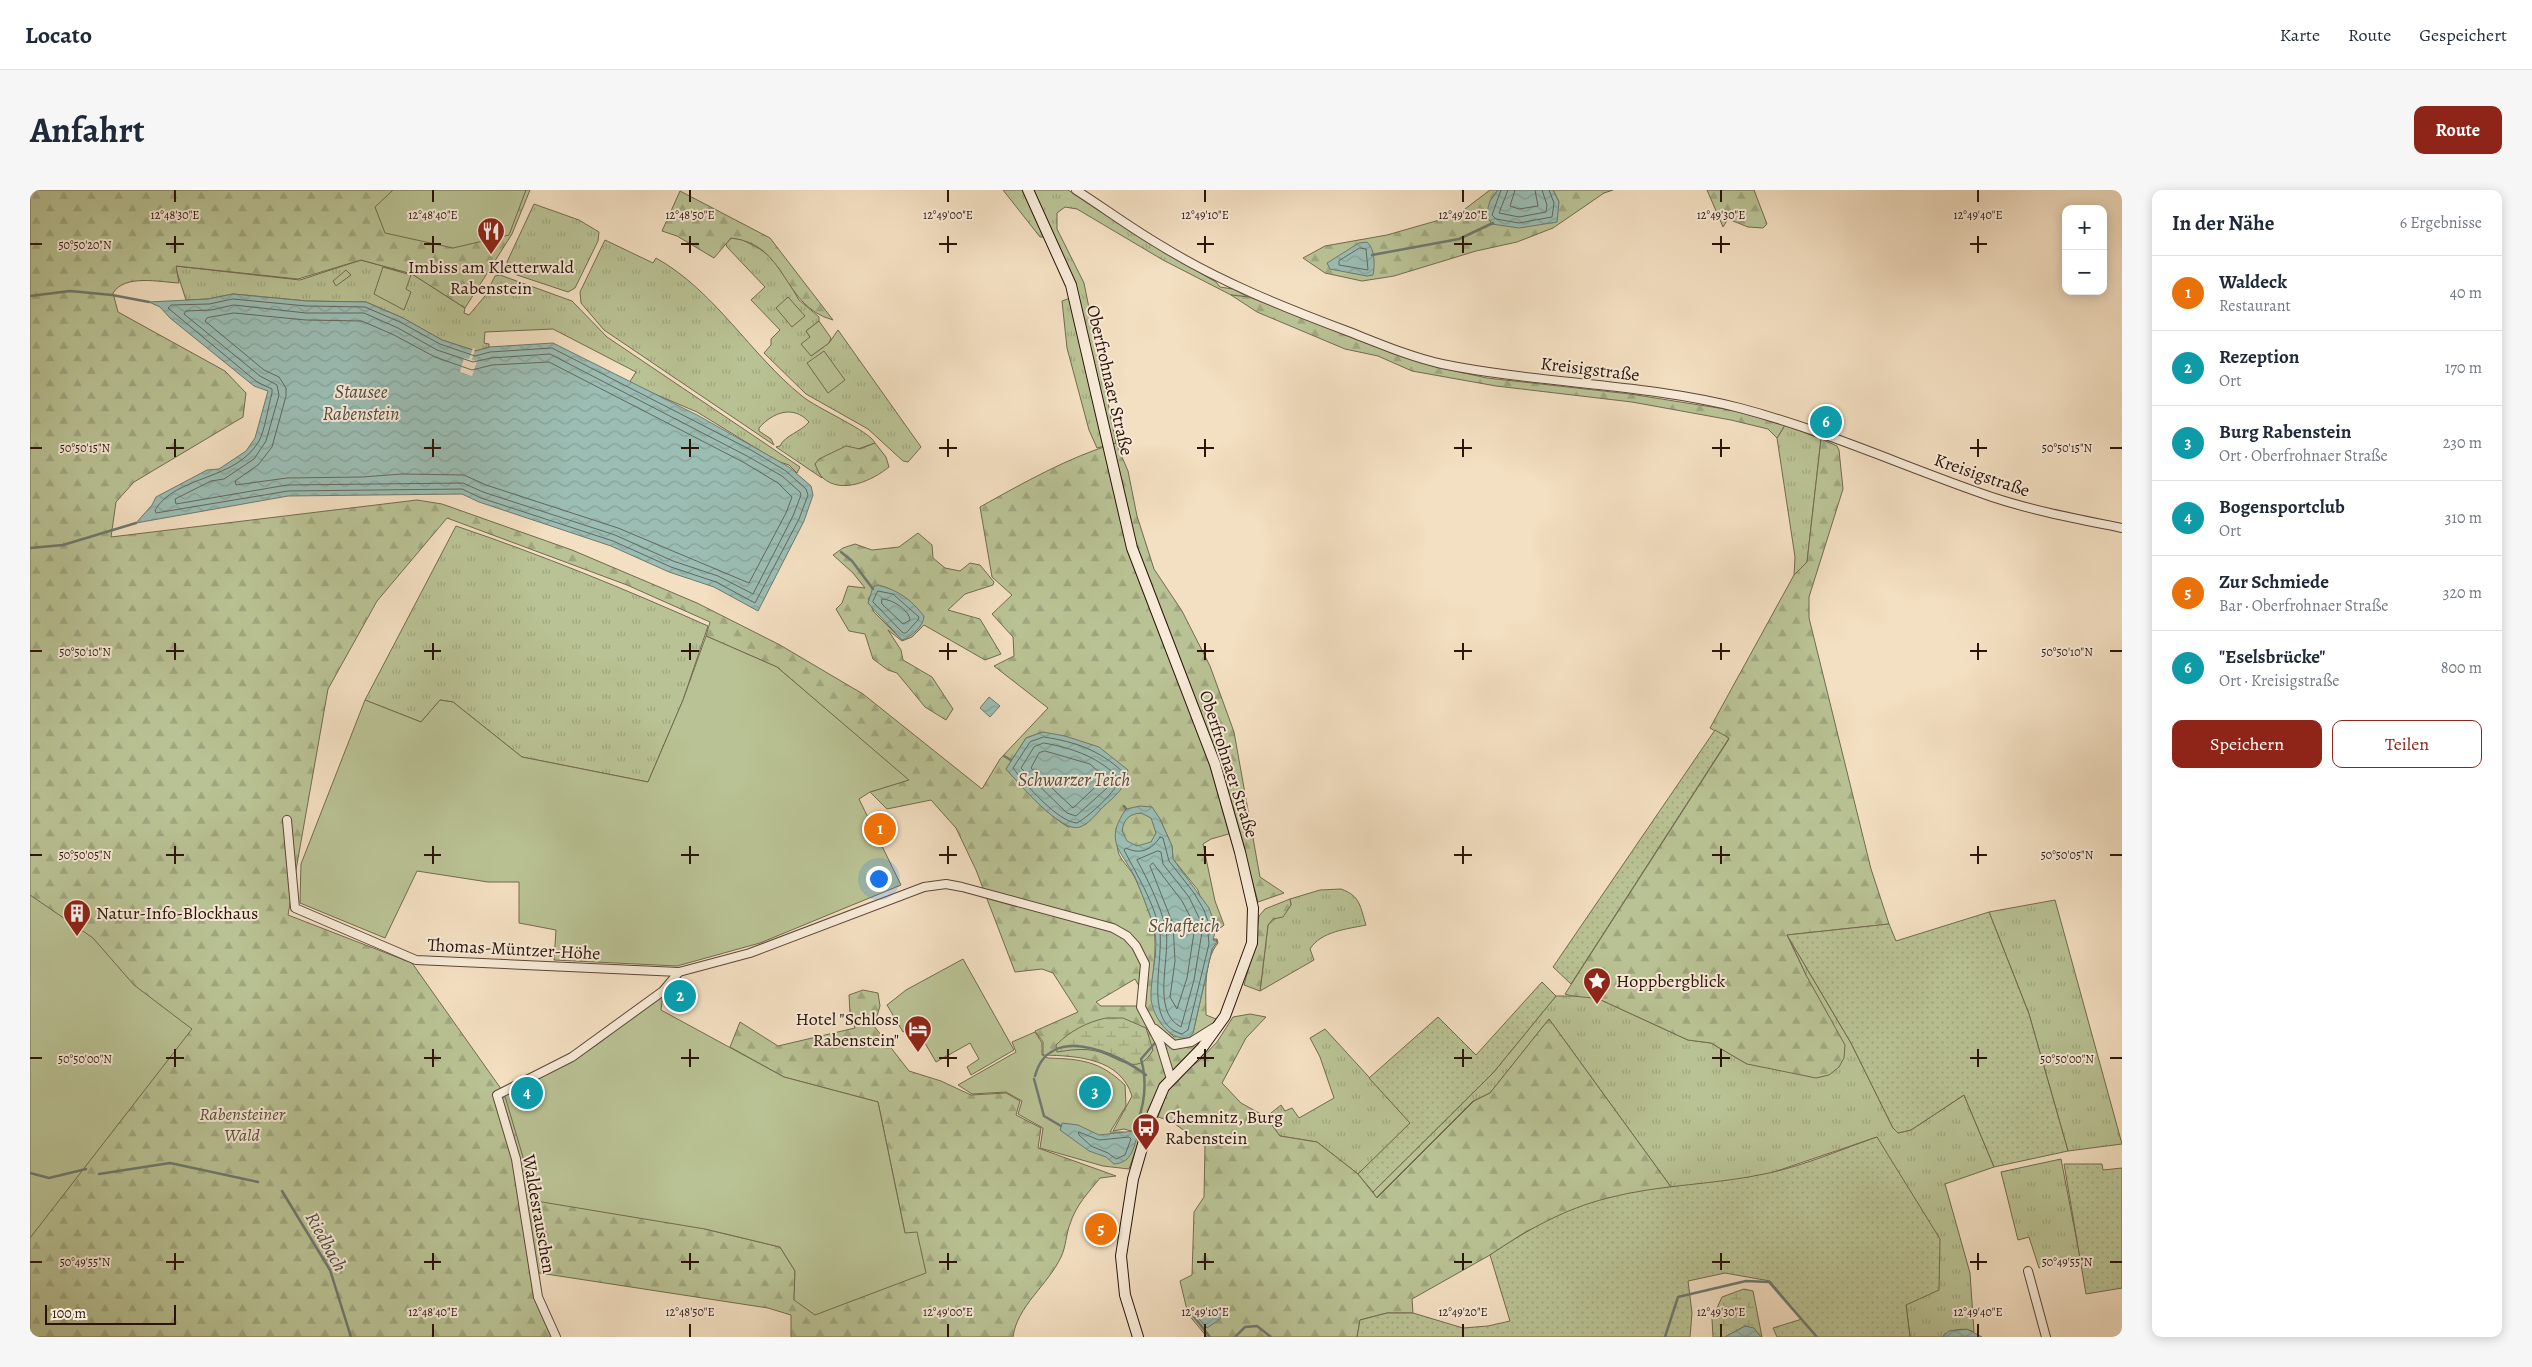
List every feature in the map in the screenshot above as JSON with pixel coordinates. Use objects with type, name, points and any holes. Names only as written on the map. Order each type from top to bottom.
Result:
[{"type":"main road","name":"Oberfrohnaer Straße","points":[[1028,190],[1071,285],[1132,548],[1215,764],[1253,908],[1252,943],[1225,1016],[1202,1048],[1164,1087],[1150,1120],[1133,1178],[1121,1256],[1125,1295],[1138,1337]]},
{"type":"street","name":"Kreisigstraße","points":[[1076,190],[1160,246],[1220,278],[1268,300],[1438,363],[1488,372],[1579,382],[1733,406],[1783,419],[1832,436],[2019,506],[2122,528]]},
{"type":"street","name":"Thomas-Müntzer-Höhe","points":[[287,820],[295,908],[416,960],[679,972],[750,953],[924,887],[946,884],[1113,928],[1127,936],[1136,946],[1145,964],[1141,1007],[1154,1027],[1171,1079]]},
{"type":"street","name":"Waldesrauschen","points":[[556,1337],[538,1297],[516,1159],[497,1095],[572,1057],[664,991],[679,972]]},
{"type":"street","points":[[1154,1027],[1174,1045],[1184,1045],[1220,1024]]},
{"type":"street","points":[[2028,1271],[2046,1337]]},
{"type":"green space","name":"Rabensteiner Wald","points":[[30,190],[530,190],[512,234],[465,308],[412,274],[361,260],[298,279],[176,266],[179,283],[143,280],[126,283],[118,287],[113,293],[118,312],[225,371],[246,393],[243,417],[134,482],[116,502],[111,537],[417,500],[442,504],[572,550],[697,603],[780,645],[863,694],[982,789],[1000,759],[1048,708],[994,666],[1014,656],[1013,637],[992,614],[1012,595],[992,577],[980,507],[1064,463],[1116,443],[1128,471],[1137,516],[1154,569],[1182,611],[1210,666],[1234,732],[1260,877],[1284,893],[1258,902],[1239,831],[1211,839],[1203,844],[1215,901],[1224,925],[1213,934],[1213,939],[1217,939],[1218,943],[1210,959],[1212,949],[1217,940],[1213,940],[1198,890],[1173,859],[1172,846],[1160,819],[1140,806],[1116,828],[1119,854],[1136,881],[1153,925],[1155,945],[1152,986],[1156,1012],[1163,1025],[1174,1037],[1193,1033],[1207,969],[1206,1015],[1216,1019],[1199,1044],[1164,1081],[1151,1104],[1141,1134],[1124,1129],[1113,1131],[1132,1096],[1126,1083],[1118,1074],[1108,1067],[1083,1058],[1043,1055],[1043,1042],[1035,1031],[1078,1012],[1053,973],[1042,969],[1015,972],[976,870],[956,828],[931,800],[887,809],[870,792],[908,780],[777,667],[706,636],[710,622],[627,585],[447,518],[377,601],[328,689],[288,915],[412,963],[504,1093],[705,1229],[780,1247],[795,1271],[794,1300],[905,1233],[878,1102],[784,1077],[730,1047],[740,1022],[778,1046],[855,1028],[850,1013],[849,995],[863,990],[878,993],[880,1006],[874,1026],[909,1071],[941,1081],[971,1095],[1006,1093],[1020,1101],[1016,1115],[1041,1128],[1038,1148],[1116,1176],[1100,1178],[1079,1205],[1070,1224],[1061,1257],[1049,1277],[1020,1315],[1013,1337],[791,1337],[791,1315],[768,1308],[533,1272],[556,1337],[30,1337]],"holes":[[[1043,732],[1127,781],[1086,824],[1068,827],[1059,821],[1035,800],[1006,769],[1026,738]],[[1135,979],[1140,988],[1139,1006],[1101,1006],[1096,1002]]]},
{"type":"green space","points":[[393,190],[526,190],[509,235],[453,248],[385,233],[375,207]]},
{"type":"green space","points":[[1003,190],[1068,190],[1164,252],[1216,282],[1220,287],[1233,289],[1248,297],[1231,295],[1163,260],[1077,209],[1065,207],[1057,213],[1057,229],[1084,283],[1116,443],[1097,448],[1089,430],[1067,348],[1062,301],[1078,295],[1055,237],[1040,237]]},
{"type":"green space","points":[[1490,190],[1498,190],[1490,201],[1559,202],[1553,190],[1613,190],[1604,193],[1553,228],[1517,242],[1476,251],[1394,276],[1362,281],[1325,273],[1303,258],[1325,246],[1387,235],[1457,215]]},
{"type":"green space","points":[[1707,190],[1754,190],[1767,224],[1763,228],[1748,227],[1728,219],[1723,227]]},
{"type":"green space","points":[[680,191],[770,238],[833,320],[816,313],[803,302],[775,263],[764,251],[750,243],[731,238],[714,258],[677,236],[662,231]]},
{"type":"green space","points":[[534,204],[579,220],[599,232],[598,241],[575,288],[568,292],[514,274],[508,267],[507,262]]},
{"type":"green space","points":[[731,238],[741,239],[760,249],[776,261],[799,300],[819,317],[819,321],[806,331],[810,337],[811,356],[829,343],[838,330],[921,447],[908,462],[903,461],[868,429],[806,394],[764,353],[771,345],[771,339],[780,330],[751,300],[765,287],[727,247],[726,244]]},
{"type":"green space","points":[[605,240],[653,263],[656,258],[677,272],[714,305],[783,379],[802,396],[863,432],[875,443],[815,464],[822,478],[776,447],[780,446],[782,442],[809,422],[803,416],[790,412],[783,413],[770,418],[759,428],[759,431],[771,439],[774,445],[604,330],[581,303],[580,292]]},
{"type":"green space","points":[[361,260],[412,274],[465,308],[464,313],[469,315],[485,296],[495,276],[500,275],[572,301],[607,337],[800,467],[797,473],[789,465],[777,461],[697,412],[629,383],[636,372],[553,329],[485,332],[484,343],[489,344],[489,347],[476,351],[442,340],[403,318],[366,302],[307,301],[233,294],[208,299],[186,300],[175,266],[300,280]]},
{"type":"green space","points":[[383,267],[411,275],[406,289],[411,292],[404,310],[374,294]]},
{"type":"green space","points":[[346,270],[351,275],[336,286],[333,281]]},
{"type":"green space","points":[[1231,295],[1249,297],[1392,353],[1437,367],[1487,378],[1630,394],[1731,410],[1785,425],[1777,438],[1768,429],[1731,420],[1632,402],[1496,386],[1412,371],[1378,356],[1345,349],[1257,312]]},
{"type":"green space","points":[[788,297],[805,316],[792,327],[776,308]]},
{"type":"green space","points":[[819,321],[831,338],[829,343],[811,356],[801,344],[810,337],[806,331]]},
{"type":"green space","points":[[824,351],[845,380],[828,393],[807,363]]},
{"type":"green space","points":[[1785,425],[1821,439],[1807,562],[1794,575],[1795,557],[1777,438]]},
{"type":"green space","points":[[1821,439],[1837,446],[1839,450],[1843,489],[1809,597],[1809,618],[1871,869],[1889,924],[1787,935],[1806,975],[1845,1045],[1844,1058],[1839,1067],[1829,1075],[1816,1078],[1747,1064],[1711,1043],[1688,1040],[1601,1000],[1565,994],[1729,739],[1710,728],[1794,575],[1807,562]]},
{"type":"green space","points":[[875,443],[886,457],[889,467],[866,481],[848,485],[831,483],[822,477],[815,464],[819,459],[846,446],[860,449]]},
{"type":"green space","points":[[456,526],[583,573],[708,626],[683,700],[648,782],[522,757],[453,702],[440,700],[421,722],[365,700]]},
{"type":"green space","points":[[918,533],[932,545],[933,558],[945,568],[960,571],[970,563],[980,565],[994,582],[993,585],[965,594],[948,610],[980,619],[1001,654],[985,660],[924,625],[912,637],[902,641],[888,630],[901,650],[903,660],[932,677],[953,709],[946,720],[925,707],[897,673],[888,670],[873,659],[865,634],[849,631],[836,609],[842,603],[848,586],[865,588],[853,573],[833,555],[843,548],[855,544],[872,550],[899,547]],"holes":[[[878,585],[888,588],[902,640],[874,612],[868,599]]]},
{"type":"green space","points":[[706,636],[777,667],[909,780],[870,792],[859,799],[901,885],[760,943],[677,966],[554,960],[556,930],[519,923],[519,882],[488,882],[417,871],[385,938],[300,903],[301,864],[365,700],[421,722],[440,700],[453,702],[522,757],[648,782],[683,700]]},
{"type":"green space","points":[[1715,730],[1729,738],[1571,984],[1553,967]]},
{"type":"green space","points":[[1139,813],[1151,818],[1156,830],[1151,842],[1139,847],[1127,842],[1122,830],[1127,818]]},
{"type":"green space","points":[[1341,889],[1352,895],[1359,903],[1366,925],[1335,932],[1321,938],[1310,949],[1314,960],[1260,991],[1268,925],[1291,905],[1290,899],[1320,890]]},
{"type":"green space","points":[[30,895],[93,938],[134,985],[192,1029],[30,1238]]},
{"type":"green space","points":[[1290,899],[1291,905],[1283,917],[1273,919],[1268,925],[1260,991],[1244,985],[1255,944],[1259,916],[1265,909]]},
{"type":"green space","points":[[2055,900],[2122,1144],[2068,1151],[2029,1014],[1989,912]]},
{"type":"green space","points":[[1989,912],[2029,1014],[2068,1151],[1994,1167],[1964,1095],[1911,1130],[1898,1133],[1893,1128],[1851,1043],[1787,935],[1889,924],[1896,941]]},
{"type":"green space","points":[[1787,935],[1851,1043],[1893,1128],[1898,1133],[1911,1130],[1964,1095],[1994,1167],[1945,1184],[1970,1273],[1974,1332],[1961,1329],[1949,1332],[1942,1337],[1910,1337],[1877,1137],[1771,1173],[1715,1184],[1671,1187],[1549,1019],[1490,1093],[1473,1101],[1376,1198],[1373,1192],[1493,1073],[1556,996],[1589,996],[1601,1000],[1688,1040],[1711,1043],[1747,1064],[1806,975]]},
{"type":"green space","points":[[963,959],[1014,1050],[971,1075],[967,1067],[979,1059],[970,1043],[936,1062],[915,1026],[903,1032],[887,1005],[906,990]]},
{"type":"green space","points":[[1542,982],[1556,996],[1493,1073],[1373,1192],[1358,1174],[1410,1123],[1369,1078],[1438,1017],[1476,1055]]},
{"type":"green space","points":[[663,993],[661,1010],[784,1077],[878,1102],[905,1233],[917,1232],[926,1273],[815,1315],[794,1300],[795,1271],[780,1247],[705,1229],[536,1201],[504,1093],[555,1070],[579,1056],[602,1041]]},
{"type":"green space","points":[[1250,1014],[1266,1017],[1246,1038],[1222,1083],[1241,1103],[1266,1117],[1280,1136],[1317,1142],[1358,1174],[1377,1198],[1474,1101],[1490,1093],[1549,1019],[1671,1187],[1608,1198],[1527,1231],[1490,1255],[1412,1299],[1413,1313],[1387,1313],[1360,1320],[1357,1337],[1207,1337],[1188,1314],[1180,1281],[1192,1275],[1194,1212],[1204,1197],[1205,1146],[1171,1121],[1158,1117],[1169,1087],[1180,1075],[1200,1060],[1217,1042],[1233,1017]]},
{"type":"green space","points":[[1106,1018],[1123,1018],[1146,1028],[1153,1050],[1147,1059],[1134,1064],[1091,1050],[1057,1052],[1056,1045],[1067,1035],[1092,1022]]},
{"type":"green space","points":[[1325,1029],[1411,1123],[1358,1174],[1317,1142],[1280,1136],[1266,1117],[1281,1105],[1285,1111],[1292,1108],[1299,1118],[1334,1098],[1320,1057],[1310,1038]]},
{"type":"green space","points":[[1035,1032],[1042,1043],[1042,1055],[1048,1058],[1070,1059],[1090,1063],[1107,1071],[1125,1085],[1126,1106],[1110,1132],[1141,1135],[1129,1169],[1103,1166],[1040,1148],[1043,1128],[1018,1114],[1022,1101],[1006,1092],[972,1094],[958,1085],[1016,1052],[1012,1042]]},
{"type":"green space","points":[[1877,1137],[1940,1239],[1939,1290],[1906,1305],[1910,1337],[1777,1337],[1773,1328],[1802,1319],[1770,1281],[1725,1273],[1688,1281],[1692,1313],[1690,1337],[1357,1337],[1360,1320],[1387,1313],[1413,1313],[1463,1328],[1488,1326],[1510,1321],[1490,1255],[1532,1229],[1576,1208],[1628,1193],[1729,1180],[1783,1170]]},
{"type":"green space","points":[[2061,1159],[2080,1257],[2039,1268],[2029,1237],[2018,1240],[2001,1172]]},
{"type":"green space","points":[[2064,1164],[2102,1164],[2103,1170],[2122,1168],[2122,1288],[2086,1294]]},
{"type":"green space","points":[[1744,1289],[1753,1291],[1762,1337],[1745,1326],[1725,1337],[1713,1337],[1712,1319],[1722,1297]]},
{"type":"water","points":[[1498,190],[1553,190],[1559,202],[1557,222],[1519,228],[1492,224],[1486,215],[1490,201]]},
{"type":"water","points":[[1367,242],[1373,253],[1373,275],[1367,276],[1330,269],[1327,263],[1359,243]]},
{"type":"water","name":"Stausee Rabenstein","points":[[233,294],[307,301],[366,302],[403,318],[442,340],[476,351],[489,347],[553,343],[699,416],[789,467],[811,486],[813,495],[804,521],[758,611],[714,587],[669,572],[611,546],[479,502],[462,494],[288,496],[136,523],[152,505],[156,497],[207,470],[219,469],[246,451],[255,438],[268,391],[254,386],[170,318],[160,307],[149,302],[208,299]]},
{"type":"water","points":[[878,585],[904,596],[924,616],[922,624],[906,639],[902,640],[868,603],[873,587]]},
{"type":"water","points":[[989,697],[1000,706],[990,717],[980,708]]},
{"type":"water","name":"Schwarzer Teich","points":[[1043,732],[1065,736],[1099,747],[1128,770],[1120,791],[1083,826],[1072,827],[1051,815],[1040,806],[1006,769],[1026,738]]},
{"type":"water","name":"Schafteich","points":[[1140,806],[1152,807],[1160,819],[1172,846],[1173,859],[1209,908],[1216,928],[1213,940],[1217,942],[1212,949],[1193,1033],[1189,1038],[1175,1036],[1169,1032],[1159,1020],[1152,1006],[1151,990],[1156,936],[1148,909],[1135,877],[1120,852],[1115,837],[1119,820],[1126,809]],"holes":[[[1141,813],[1151,818],[1156,833],[1151,842],[1137,846],[1127,841],[1122,831],[1124,823],[1128,818]]]},
{"type":"water","points":[[1062,1123],[1078,1125],[1099,1135],[1134,1131],[1137,1137],[1127,1159],[1114,1164],[1106,1157],[1089,1151],[1060,1130]]},
{"type":"water","points":[[1209,1308],[1214,1308],[1221,1315],[1220,1319],[1207,1328],[1198,1318]]},
{"type":"water","points":[[1745,1326],[1754,1328],[1761,1337],[1725,1337]]},
{"type":"water","points":[[1967,1329],[1982,1337],[1942,1337],[1949,1331]]},
{"type":"pier","points":[[473,348],[475,348],[472,360],[477,361],[472,376],[460,372],[464,358],[469,359]]},
{"type":"waterway","points":[[1372,255],[1459,239],[1493,223]]},
{"type":"waterway","points":[[30,296],[70,291],[112,295],[149,302]]},
{"type":"waterway","points":[[30,548],[63,545],[136,523]]},
{"type":"waterway","points":[[841,552],[852,561],[873,589]]},
{"type":"waterway","points":[[1004,756],[1011,760]]},
{"type":"waterway","points":[[1134,1131],[1144,1095],[1141,1059],[1154,1044]]},
{"type":"waterway","points":[[1035,1076],[1043,1060],[1054,1050],[1068,1046],[1101,1051],[1118,1058],[1146,1075]]},
{"type":"waterway","points":[[1034,1079],[1044,1116],[1061,1126]]},
{"type":"waterway","name":"Riedbach","points":[[99,1174],[170,1163],[258,1182]]},
{"type":"waterway","name":"Riedbach","points":[[30,1173],[49,1178],[86,1169]]},
{"type":"waterway","name":"Riedbach","points":[[282,1191],[330,1270],[351,1337]]},
{"type":"waterway","points":[[1665,1337],[1678,1297],[1746,1281],[1769,1282],[1817,1337]]},
{"type":"waterway","points":[[1191,1313],[1210,1337]]},
{"type":"waterway","points":[[1235,1337],[1245,1327],[1257,1326],[1271,1337]]},
{"type":"place","name":"Imbiss am Kletterwald Rabenstein","points":[[491,255]]},
{"type":"place","name":"\"Eselsbrücke\"","points":[[1826,422]]},
{"type":"place","name":"Waldeck","points":[[880,829]]},
{"type":"place","name":"Natur-Info-Blockhaus","points":[[77,937]]},
{"type":"place","name":"Rezeption","points":[[680,996]]},
{"type":"place","name":"Hoppbergblick","points":[[1597,1005]]},
{"type":"place","name":"Hotel \"Schloss Rabenstein\"","points":[[918,1053]]},
{"type":"place","name":"Burg Rabenstein","points":[[1095,1092]]},
{"type":"place","name":"Bogensportclub","points":[[527,1093]]},
{"type":"place","name":"Chemnitz, Burg Rabenstein","points":[[1146,1151]]},
{"type":"place","name":"Zur Schmiede","points":[[1101,1229]]}]
